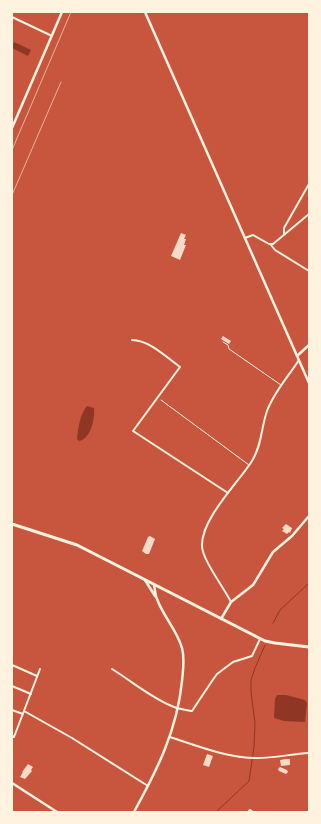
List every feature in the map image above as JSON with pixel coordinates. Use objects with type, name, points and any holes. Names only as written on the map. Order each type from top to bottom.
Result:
[{"type":"main road","points":[[12,524],[72,543],[260,639],[269,642],[309,647]]},
{"type":"street","points":[[12,128],[62,12]]},
{"type":"street","points":[[145,12],[309,383]]},
{"type":"street","points":[[12,17],[52,36]]},
{"type":"street","points":[[284,235],[284,228],[309,184]]},
{"type":"street","points":[[271,245],[309,214]]},
{"type":"street","points":[[244,238],[254,235],[309,271]]},
{"type":"street","points":[[132,340],[139,340],[150,346],[180,367],[133,431],[228,493]]},
{"type":"street","points":[[297,356],[309,345]]},
{"type":"street","points":[[232,602],[205,557],[202,545],[204,534],[208,523],[228,493],[249,466],[260,446],[268,410],[281,385],[299,360]]},
{"type":"street","points":[[222,619],[232,602],[253,585],[273,552],[292,536],[309,516]]},
{"type":"street","points":[[134,812],[162,757],[170,737],[178,708],[183,671],[183,652],[174,630],[144,579]]},
{"type":"street","points":[[154,584],[157,599]]},
{"type":"street","points":[[156,595],[160,587]]},
{"type":"street","points":[[112,669],[152,696],[178,708],[192,711],[217,674],[233,662],[252,656],[260,639]]},
{"type":"street","points":[[309,657],[309,678]]},
{"type":"street","points":[[12,666],[37,676]]},
{"type":"street","points":[[12,736],[14,737],[40,669]]},
{"type":"street","points":[[12,686],[30,694]]},
{"type":"street","points":[[12,710],[23,713],[49,725],[148,786]]},
{"type":"street","points":[[170,737],[222,754],[250,758],[309,753]]},
{"type":"street","points":[[12,783],[57,812]]},
{"type":"street","points":[[248,812],[250,810],[253,812]]},
{"type":"lane","points":[[223,342],[228,345],[229,349],[246,362],[281,385]]},
{"type":"lane","points":[[161,400],[249,466]]},
{"type":"shaded area","points":[[14,42],[31,50],[28,56],[12,48]]},
{"type":"shaded area","points":[[87,406],[94,408],[93,422],[87,436],[79,441],[77,439],[80,422]]},
{"type":"shaded area","points":[[277,695],[286,695],[305,700],[307,703],[305,722],[284,721],[274,718],[275,699]]},
{"type":"building","points":[[181,233],[186,235],[184,245],[186,245],[180,260],[171,256]]},
{"type":"building","points":[[223,336],[231,341],[229,344],[221,339]]},
{"type":"building","points":[[286,524],[292,528],[290,533],[289,532],[287,534],[282,531],[284,529],[282,528]]},
{"type":"building","points":[[150,536],[155,539],[149,554],[146,554],[142,551],[148,537]]},
{"type":"building","points":[[207,754],[213,756],[209,767],[203,765]]},
{"type":"building","points":[[290,759],[290,765],[281,766],[280,760]]},
{"type":"building","points":[[28,764],[33,767],[31,770],[32,771],[25,779],[20,777]]},
{"type":"building","points":[[280,767],[288,772],[286,774],[279,771],[278,769]]},
{"type":"waterway","points":[[273,623],[280,610],[309,583]]},
{"type":"waterway","points":[[216,812],[249,781],[254,747],[255,723],[251,680],[265,645]]},
{"type":"railway","points":[[12,150],[71,12]]},
{"type":"railway","points":[[12,195],[61,82]]}]
